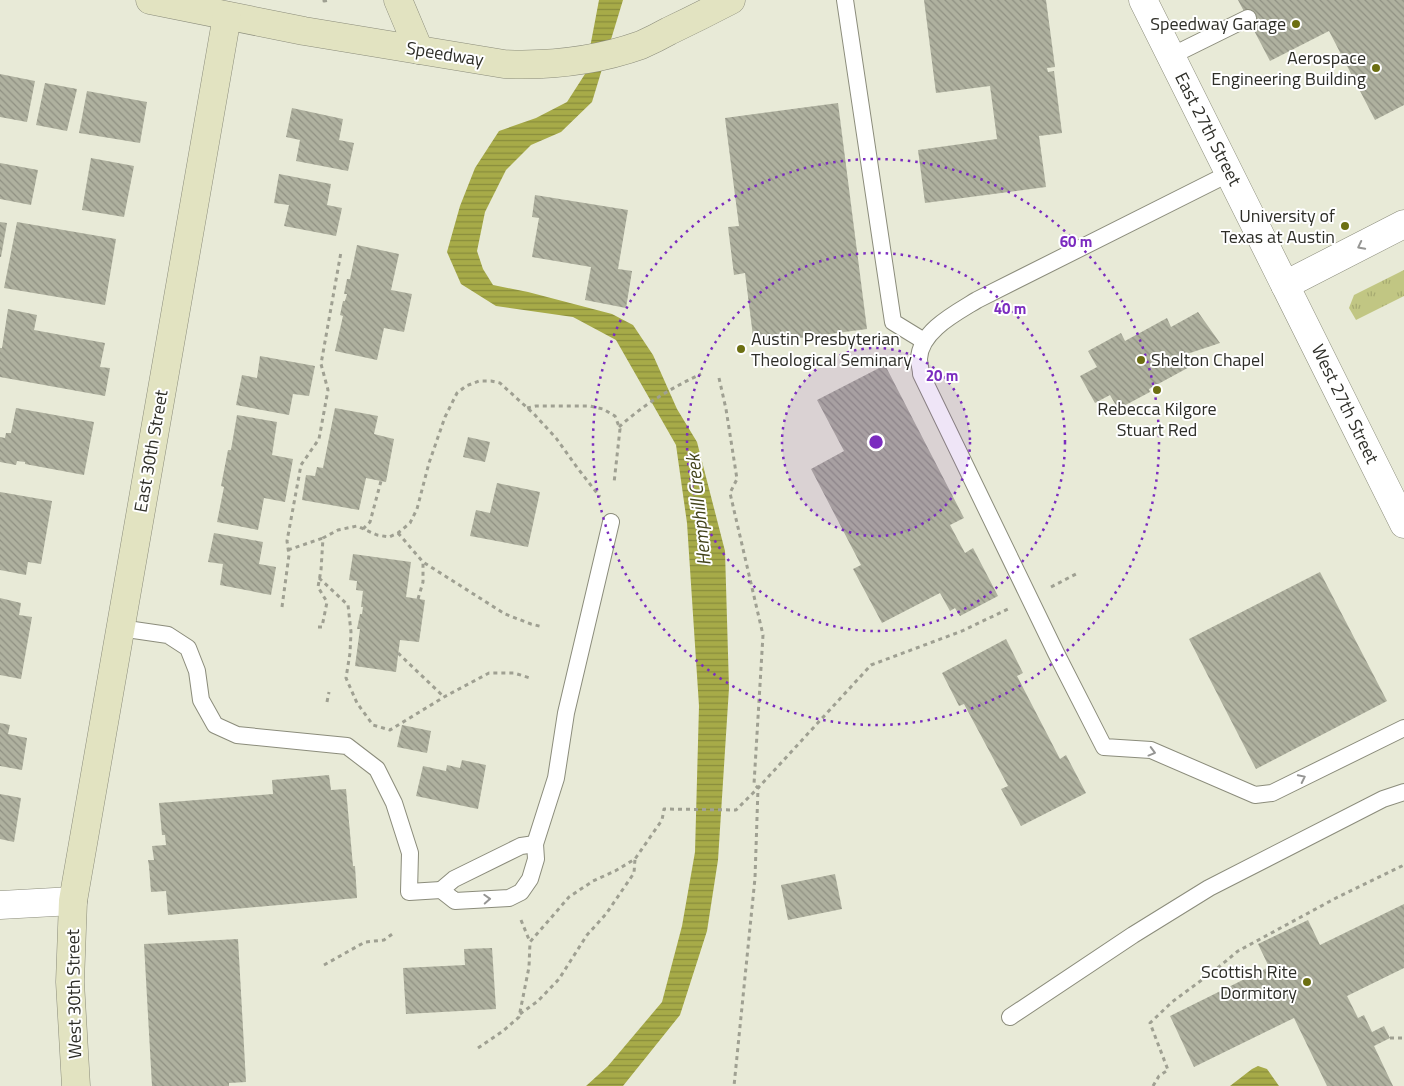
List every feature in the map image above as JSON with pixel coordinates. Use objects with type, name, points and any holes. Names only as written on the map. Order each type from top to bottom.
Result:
[{"type":"street","name":"Speedway","points":[[150,0],[228,8],[320,34],[504,64],[532,65],[587,60],[616,53],[643,44],[731,0]]},
{"type":"street","points":[[228,8],[250,0]]},
{"type":"street","points":[[398,0],[419,50]]},
{"type":"street","name":"East 27th Street","points":[[1143,0],[1286,285]]},
{"type":"street","name":"East 30th Street","points":[[73,901],[228,8]]},
{"type":"street","points":[[1286,285],[1404,224]]},
{"type":"street","name":"West 27th Street","points":[[1286,285],[1402,515]]},
{"type":"street","points":[[0,905],[73,901]]},
{"type":"street","name":"West 30th Street","points":[[73,901],[70,982],[76,1086]]},
{"type":"lane","points":[[845,0],[893,322],[924,340]]},
{"type":"lane","points":[[1171,56],[1248,18]]},
{"type":"lane","points":[[1230,173],[976,300],[945,320],[924,340],[919,358],[921,374],[1056,654],[1104,747],[1151,750],[1255,794],[1272,793],[1404,728]]},
{"type":"lane","points":[[441,890],[456,901],[509,898],[521,892],[530,879],[536,859],[535,844],[556,778],[566,713],[611,522]]},
{"type":"lane","points":[[120,628],[168,635],[188,648],[197,671],[201,700],[216,725],[237,736],[347,746],[377,769],[394,803],[410,853],[409,892],[441,890],[454,879],[521,846],[535,844]]},
{"type":"lane","points":[[1010,1017],[1133,935],[1209,888],[1384,799],[1404,792]]},
{"type":"path","points":[[324,0],[329,0]]},
{"type":"path","points":[[282,607],[289,555],[287,541],[301,464],[319,439],[328,390],[321,364],[341,252]]},
{"type":"path","points":[[619,427],[635,412],[678,385],[701,374]]},
{"type":"path","points":[[719,378],[726,408],[737,479],[730,492],[763,635],[754,784],[758,788],[755,878],[734,1086]]},
{"type":"path","points":[[288,550],[323,538],[338,530],[357,526],[377,535],[388,537],[398,533],[410,523],[417,509],[432,454],[445,417],[457,392],[479,381],[491,381],[500,384],[527,408],[556,438],[600,497]]},
{"type":"path","points":[[527,408],[590,406],[603,409],[614,416],[620,429],[614,483]]},
{"type":"path","points":[[363,529],[370,522],[381,481]]},
{"type":"path","points":[[398,533],[423,562],[505,614],[543,627]]},
{"type":"path","points":[[318,627],[322,627],[327,602],[318,587],[323,538]]},
{"type":"path","points":[[418,599],[423,582],[423,562]]},
{"type":"path","points":[[319,578],[348,605],[351,632],[346,678],[357,703],[374,725],[390,730],[489,672],[514,673],[530,678]]},
{"type":"path","points":[[478,1048],[503,1031],[519,1017],[529,967],[530,942],[569,897],[593,881],[635,859],[662,820],[664,809],[736,810],[871,665],[962,631],[1008,608]]},
{"type":"path","points":[[398,653],[444,697]]},
{"type":"path","points":[[327,702],[329,692]]},
{"type":"path","points":[[519,1014],[538,1001],[559,980],[587,935],[606,914],[634,873],[635,859]]},
{"type":"path","points":[[1153,1086],[1159,1076],[1168,1070],[1150,1023],[1172,1002],[1238,951],[1336,898],[1404,865]]},
{"type":"path","points":[[324,966],[365,942],[384,940],[395,932]]},
{"type":"path","points":[[1390,1038],[1404,1038]]},
{"type":"green space","points":[[1404,270],[1404,296],[1356,320],[1349,308],[1354,295]]},
{"type":"water","name":"Hemphill Creek","points":[[599,0],[623,0],[592,102],[561,132],[531,145],[506,170],[485,212],[477,251],[483,269],[493,285],[612,314],[633,325],[653,355],[677,409],[697,442],[725,551],[729,688],[718,860],[707,931],[680,1015],[623,1086],[586,1086],[608,1066],[662,1002],[682,926],[695,852],[699,706],[687,523],[676,445],[616,340],[573,317],[496,306],[461,284],[447,252],[460,206],[475,168],[499,131],[536,118],[567,102],[585,74]]},
{"type":"water","points":[[1258,1066],[1267,1069],[1279,1086],[1230,1086],[1252,1069]]},
{"type":"building","points":[[924,0],[1046,0],[1055,67],[1047,68],[1048,72],[1054,71],[1062,133],[1039,136],[1046,187],[925,203],[918,150],[997,139],[990,86],[936,93]]},
{"type":"building","points":[[1238,0],[1404,0],[1404,105],[1375,120],[1329,31],[1270,61]]},
{"type":"building","points":[[0,74],[35,81],[27,122],[0,117]]},
{"type":"building","points":[[45,83],[77,89],[67,131],[36,125]]},
{"type":"building","points":[[87,91],[147,102],[140,143],[79,133]]},
{"type":"building","points":[[838,103],[867,329],[754,344],[745,273],[734,275],[728,227],[739,226],[725,118]]},
{"type":"building","points":[[292,108],[343,119],[339,140],[354,143],[348,171],[296,161],[300,140],[286,137]]},
{"type":"building","points":[[91,158],[134,166],[124,217],[82,210]]},
{"type":"building","points":[[0,163],[38,170],[31,205],[0,199]]},
{"type":"building","points":[[279,174],[331,184],[327,205],[342,208],[336,236],[284,226],[289,205],[274,203]]},
{"type":"building","points":[[535,195],[628,210],[618,269],[632,271],[626,308],[585,300],[591,267],[532,257],[539,218],[532,217]]},
{"type":"building","points":[[0,222],[7,223],[1,257],[0,257]]},
{"type":"building","points":[[17,222],[116,239],[105,305],[4,288]]},
{"type":"building","points":[[357,245],[399,254],[391,290],[412,294],[404,332],[384,328],[377,360],[335,351],[343,316],[340,315],[343,301],[345,301],[347,294],[344,294],[347,279],[350,279]]},
{"type":"building","points":[[8,309],[37,315],[34,330],[105,343],[100,367],[110,368],[105,396],[0,377],[0,348],[2,348]]},
{"type":"building","name":"Shelton Chapel","points":[[1198,312],[1220,343],[1187,354],[1193,365],[1149,389],[1150,392],[1118,409],[1110,395],[1095,403],[1080,376],[1097,367],[1088,351],[1121,333],[1125,341],[1167,318],[1171,327]]},
{"type":"building","points":[[260,356],[315,366],[309,396],[293,394],[289,415],[236,405],[242,375],[257,378]]},
{"type":"building","points":[[885,365],[964,518],[950,525],[965,553],[973,548],[998,596],[960,616],[955,608],[950,611],[940,593],[882,623],[853,569],[861,565],[811,469],[844,451],[817,400]]},
{"type":"building","points":[[16,408],[94,422],[84,475],[25,464],[25,462],[17,461],[16,465],[0,462],[0,437],[5,438],[6,433],[11,433]]},
{"type":"building","points":[[335,408],[378,416],[374,434],[394,439],[386,482],[366,478],[359,510],[302,500],[306,475],[315,476],[317,467],[323,468]]},
{"type":"building","points":[[237,415],[277,422],[272,455],[293,459],[285,502],[264,498],[258,530],[217,522],[224,487],[221,486],[228,450],[231,450]]},
{"type":"building","points":[[468,437],[490,442],[485,462],[463,457]]},
{"type":"building","points":[[497,483],[540,492],[528,547],[470,536],[476,510],[490,513]]},
{"type":"building","points":[[0,492],[52,501],[41,564],[28,562],[26,575],[0,570]]},
{"type":"building","points":[[214,533],[263,542],[259,564],[276,567],[271,595],[220,585],[223,564],[208,562]]},
{"type":"building","points":[[353,554],[411,562],[406,597],[425,600],[419,642],[400,640],[396,672],[355,666],[360,629],[357,629],[360,614],[362,614],[363,591],[356,590],[357,581],[349,580]]},
{"type":"building","points":[[1320,572],[1387,701],[1256,769],[1189,639]]},
{"type":"building","points":[[0,598],[21,603],[19,615],[32,617],[21,679],[0,675]]},
{"type":"building","points":[[1006,639],[1023,673],[1017,676],[1060,759],[1066,755],[1086,793],[1021,826],[1001,789],[1008,786],[964,704],[959,706],[942,673]]},
{"type":"building","points":[[0,723],[10,725],[8,734],[27,738],[22,770],[0,766]]},
{"type":"building","points":[[402,725],[431,731],[427,753],[397,747]]},
{"type":"building","points":[[462,760],[486,765],[478,809],[416,796],[423,766],[446,771],[447,765],[460,768]]},
{"type":"building","points":[[329,775],[331,790],[346,789],[357,898],[168,915],[166,891],[151,892],[148,860],[154,860],[152,846],[166,845],[165,835],[162,835],[159,803],[273,794],[272,780]]},
{"type":"building","points":[[0,794],[21,798],[14,842],[0,839]]},
{"type":"building","points":[[835,874],[842,909],[788,920],[781,885]]},
{"type":"building","name":"Scottish Rite Dormitory","points":[[1404,904],[1404,968],[1347,996],[1358,1018],[1364,1015],[1372,1032],[1384,1026],[1390,1038],[1374,1046],[1393,1086],[1327,1086],[1294,1018],[1194,1067],[1170,1016],[1269,967],[1258,944],[1308,920],[1320,945]]},
{"type":"building","points":[[238,939],[246,1082],[229,1083],[229,1086],[152,1086],[144,944]]},
{"type":"building","points":[[492,948],[496,1009],[406,1014],[403,968],[465,965],[464,949]]},
{"type":"place","name":"Speedway Garage","points":[[1296,24]]},
{"type":"place","name":"Aerospace Engineering Building","points":[[1376,68]]},
{"type":"place","name":"University of Texas at Austin","points":[[1345,226]]},
{"type":"place","name":"Austin Presbyterian Theological Seminary","points":[[741,349]]},
{"type":"place","name":"Shelton Chapel","points":[[1141,360]]},
{"type":"place","name":"Rebecca Kilgore Stuart Red","points":[[1157,390]]},
{"type":"place","name":"Scottish Rite Dormitory","points":[[1307,982]]}]
